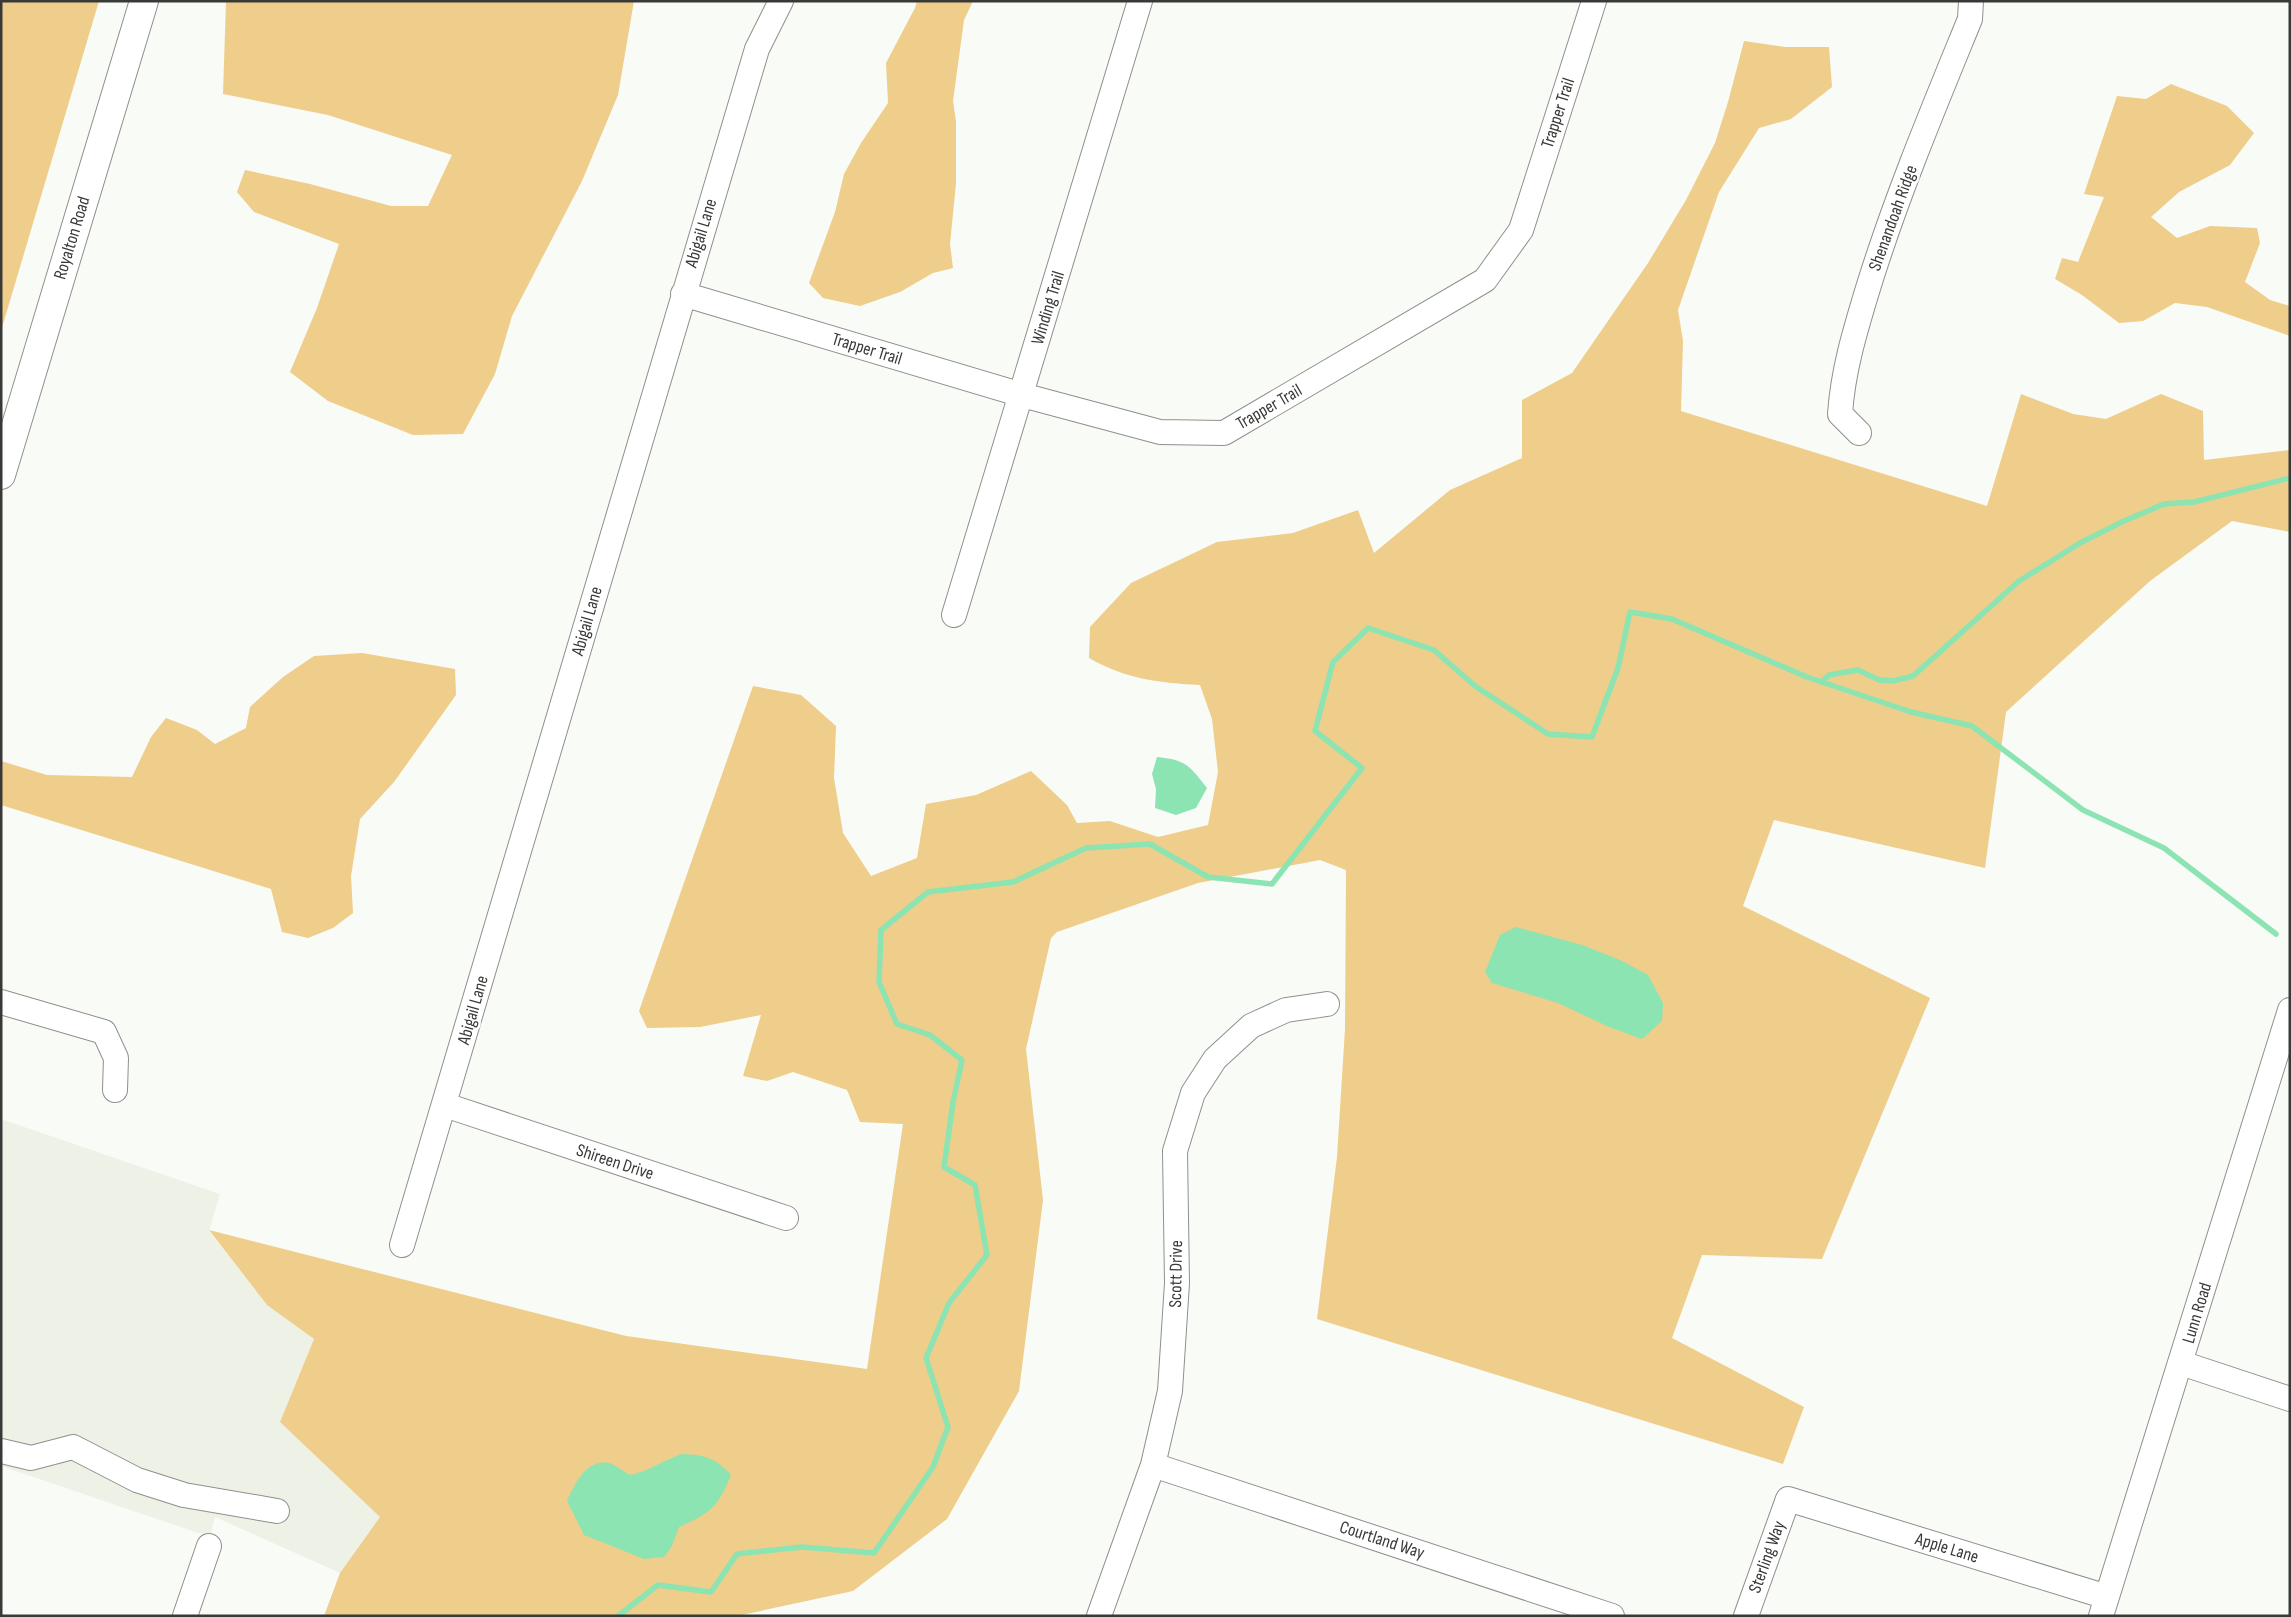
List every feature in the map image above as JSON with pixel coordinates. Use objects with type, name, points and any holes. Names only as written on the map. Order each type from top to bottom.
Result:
[{"type":"main road","name":"Royalton Road","points":[[1,474],[144,1]]},
{"type":"street","name":"Abigail Lane","points":[[402,1245],[757,49],[781,1]]},
{"type":"street","name":"Winding Trail","points":[[954,615],[1140,1]]},
{"type":"street","name":"Trapper Trail","points":[[683,294],[1022,395],[1160,432],[1224,433],[1485,280],[1521,230],[1594,1]]},
{"type":"street","name":"Shenandoah Ridge","points":[[1859,433],[1840,414],[1842,389],[1851,344],[1884,240],[1970,19],[1971,1]]},
{"type":"street","points":[[1,1002],[104,1032],[116,1058],[115,1090]]},
{"type":"street","name":"Scott Drive","points":[[1099,1616],[1152,1465],[1170,1391],[1177,1283],[1175,1151],[1193,1093],[1215,1059],[1251,1026],[1286,1010],[1327,1004]]},
{"type":"street","name":"Lunn Road","points":[[2104,1606],[2290,1010]]},
{"type":"street","name":"Shireen Drive","points":[[445,1105],[786,1218]]},
{"type":"street","points":[[2181,1363],[2290,1399]]},
{"type":"street","points":[[1,1452],[31,1458],[73,1447],[137,1480],[184,1495],[277,1511]]},
{"type":"street","name":"Courtland Way","points":[[1152,1465],[1612,1616]]},
{"type":"street","name":"Apple Lane","points":[[1788,1499],[2104,1606]]},
{"type":"street","name":"Sterling Way","points":[[1746,1616],[1788,1499]]},
{"type":"street","points":[[185,1616],[209,1546]]},
{"type":"shaded area","points":[[1,1],[99,1],[1,331]]},
{"type":"shaded area","points":[[226,1],[634,1],[618,95],[582,181],[512,316],[495,374],[463,434],[413,435],[328,401],[290,372],[317,308],[339,244],[254,212],[237,192],[245,170],[310,184],[391,206],[428,206],[452,155],[328,115],[223,94]]},
{"type":"shaded area","points":[[917,1],[973,1],[964,20],[953,101],[956,121],[956,183],[950,244],[953,268],[933,273],[900,292],[860,306],[823,298],[809,283],[835,212],[844,174],[861,143],[888,103],[886,63]]},
{"type":"shaded area","points":[[1744,41],[1785,47],[1829,47],[1832,87],[1791,119],[1759,128],[1719,192],[1678,310],[1683,341],[1681,411],[1987,506],[2021,394],[2073,414],[2106,419],[2161,394],[2203,411],[2204,460],[2290,450],[2290,532],[2232,521],[2150,581],[2006,712],[1985,868],[1774,820],[1743,906],[1930,998],[1822,1259],[1702,1255],[1672,1338],[1804,1407],[1783,1464],[1317,1319],[1337,1157],[1345,1029],[1346,870],[1320,860],[1198,883],[1057,932],[1051,938],[1026,1049],[1043,1200],[1019,1391],[947,1519],[853,1591],[737,1616],[324,1616],[340,1573],[380,1517],[280,1422],[314,1339],[267,1305],[209,1230],[626,1336],[867,1369],[903,1124],[860,1122],[847,1090],[793,1072],[767,1081],[743,1076],[761,1015],[700,1027],[647,1028],[639,1011],[753,686],[801,695],[836,726],[834,778],[843,833],[871,876],[917,858],[926,804],[976,795],[1031,771],[1067,805],[1077,823],[1110,821],[1158,837],[1208,825],[1218,772],[1212,719],[1200,685],[1143,679],[1102,665],[1089,658],[1090,627],[1131,583],[1217,542],[1293,533],[1358,510],[1374,553],[1450,490],[1522,458],[1522,400],[1572,373],[1648,263],[1686,200],[1715,143]]},
{"type":"shaded area","points":[[2171,84],[2227,106],[2254,133],[2230,165],[2179,192],[2151,217],[2177,238],[2210,226],[2257,228],[2260,243],[2245,282],[2270,300],[2290,306],[2290,336],[2207,307],[2175,303],[2143,321],[2119,323],[2082,295],[2055,279],[2062,258],[2078,262],[2104,197],[2084,194],[2117,96],[2146,99]]},
{"type":"shaded area","points":[[362,653],[455,669],[456,695],[394,782],[360,819],[351,876],[353,913],[333,928],[308,938],[282,932],[271,889],[1,805],[1,761],[47,775],[132,777],[151,737],[166,718],[197,730],[215,744],[246,728],[250,707],[283,677],[314,656]]},
{"type":"shaded area","points":[[1157,757],[1175,760],[1186,765],[1207,788],[1196,808],[1176,815],[1155,808],[1156,789],[1152,774]]},
{"type":"shaded area","points":[[1516,927],[1582,945],[1620,960],[1648,975],[1663,1003],[1662,1021],[1642,1039],[1609,1027],[1558,1003],[1492,983],[1485,972],[1500,935]]},
{"type":"shaded area","points":[[1,1119],[220,1194],[209,1231],[267,1305],[314,1339],[280,1422],[380,1517],[340,1573],[215,1517],[210,1537],[1,1466]]},
{"type":"shaded area","points":[[682,1454],[710,1458],[731,1475],[722,1495],[712,1508],[679,1527],[672,1546],[664,1557],[644,1559],[584,1535],[567,1501],[578,1480],[588,1469],[601,1463],[609,1463],[630,1475],[644,1471]]},
{"type":"waterway","points":[[1821,682],[1829,675],[1858,670],[1879,680],[1893,681],[1913,676],[2019,581],[2080,543],[2164,504],[2194,502],[2290,478]]},
{"type":"waterway","points":[[618,1616],[658,1585],[711,1592],[737,1554],[802,1547],[874,1553],[933,1467],[948,1427],[926,1358],[949,1303],[987,1255],[975,1185],[944,1167],[953,1102],[962,1060],[930,1035],[897,1024],[879,982],[881,930],[928,892],[1013,882],[1086,848],[1150,844],[1208,877],[1272,884],[1362,768],[1315,731],[1333,662],[1368,628],[1434,650],[1475,686],[1548,734],[1592,737],[1618,668],[1630,612],[1672,619],[1807,677],[1911,712],[1972,726],[2083,810],[2164,848],[2276,934]]}]
